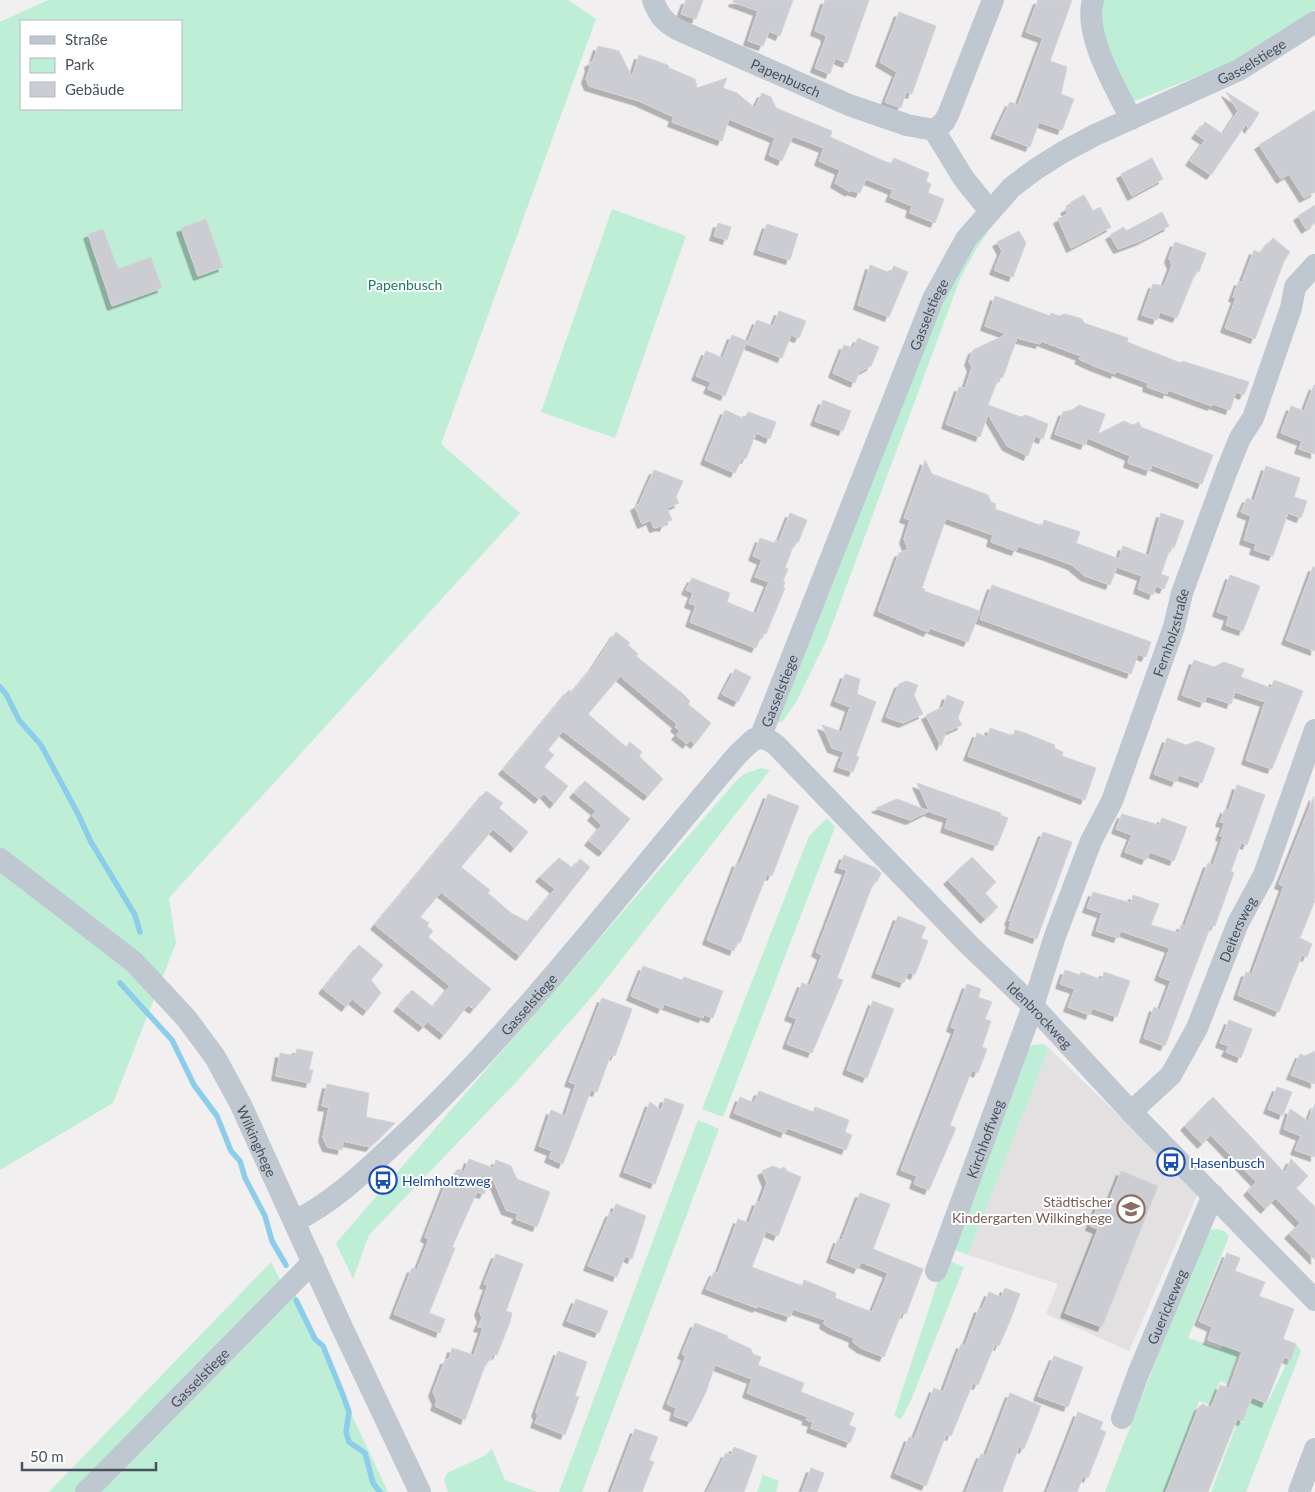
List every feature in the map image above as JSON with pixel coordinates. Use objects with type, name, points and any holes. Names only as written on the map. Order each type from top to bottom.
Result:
[{"type":"street","name":"Papenbusch","points":[[653,0],[660,16],[666,22],[716,48],[849,104],[906,125],[934,130]]},
{"type":"street","points":[[990,211],[964,179],[934,130],[944,122],[948,115],[992,0]]},
{"type":"street","points":[[1093,0],[1091,14],[1094,36],[1131,119]]},
{"type":"street","name":"Gasselstiege","points":[[295,1220],[334,1197],[364,1172],[477,1061],[550,979],[738,754],[754,739],[760,738],[933,299],[966,238],[1012,187],[1063,152],[1239,70],[1315,22]]},
{"type":"street","name":"Fernholzstraße","points":[[1033,1006],[1055,936],[1091,841],[1112,801],[1174,627],[1182,593],[1227,470],[1240,438],[1253,418],[1291,308],[1295,287],[1315,265]]},
{"type":"street","name":"Deitersweg","points":[[1131,1112],[1171,1075],[1194,1034],[1238,923],[1264,874],[1315,730]]},
{"type":"street","name":"Idenbrockweg","points":[[760,738],[766,738],[776,745],[969,945],[1033,1006],[1131,1112],[1315,1300]]},
{"type":"street","name":"Wilkinghege","points":[[0,860],[115,946],[157,985],[186,1018],[226,1076],[295,1220],[420,1492]]},
{"type":"street","name":"Kirchhoffweg","points":[[936,1271],[1033,1006]]},
{"type":"street","name":"Guerickeweg","points":[[1122,1418],[1138,1374],[1213,1195]]},
{"type":"street","name":"Gasselstiege","points":[[86,1492],[313,1262]]},
{"type":"street","points":[[1298,1492],[1315,1449]]},
{"type":"shaded area","points":[[1049,1048],[1198,1193],[1129,1351],[1046,1314],[1058,1284],[968,1255]]},
{"type":"green space","points":[[48,0],[568,0],[596,19],[441,444],[520,513],[169,898],[176,943],[113,1103],[0,1170],[0,22]]},
{"type":"green space","points":[[1101,0],[1315,0],[1315,10],[1244,58],[1132,102],[1102,32]]},
{"type":"green space","points":[[612,209],[686,236],[615,438],[541,412]]},
{"type":"green space","points":[[993,224],[975,251],[960,279],[826,641],[796,702],[782,722],[779,722],[777,719],[935,320],[971,248]]},
{"type":"green space","points":[[761,768],[770,770],[596,992],[519,1079],[369,1235],[353,1279],[336,1243],[737,780],[744,774]]},
{"type":"green space","points":[[827,818],[835,827],[723,1117],[702,1109],[809,836]]},
{"type":"green space","points":[[1043,1044],[1049,1048],[968,1255],[950,1248],[1026,1052],[1032,1045]]},
{"type":"green space","points":[[698,1120],[719,1129],[582,1492],[559,1492]]},
{"type":"green space","points":[[1218,1229],[1224,1231],[1229,1236],[1188,1338],[1221,1349],[1228,1336],[1243,1342],[1227,1384],[1220,1381],[1210,1405],[1199,1401],[1165,1492],[1105,1492],[1204,1236],[1209,1230]]},
{"type":"green space","points":[[945,1259],[964,1267],[911,1400],[901,1419],[894,1416]]},
{"type":"green space","points":[[271,1262],[290,1299],[295,1294],[388,1492],[49,1492]]},
{"type":"green space","points":[[1296,1344],[1301,1351],[1246,1492],[1211,1492],[1238,1421],[1243,1423],[1252,1399],[1267,1404]]},
{"type":"green space","points":[[492,1449],[505,1480],[537,1492],[448,1492],[444,1480],[447,1473],[484,1456]]},
{"type":"green space","points":[[763,1475],[779,1481],[776,1492],[757,1492]]},
{"type":"building","points":[[686,0],[703,0],[696,19],[681,14]]},
{"type":"building","points":[[734,0],[793,0],[780,36],[769,31],[763,46],[748,41],[758,11],[733,2]]},
{"type":"building","points":[[825,0],[869,0],[847,63],[835,58],[830,74],[815,68],[826,38],[825,35],[815,31]]},
{"type":"building","points":[[1038,0],[1072,0],[1050,61],[1067,67],[1061,94],[1074,99],[1062,130],[1039,122],[1030,147],[995,134],[1010,102],[1018,105],[1043,38],[1026,32]]},
{"type":"building","points":[[899,12],[936,26],[912,94],[906,92],[901,108],[885,102],[897,72],[880,62]]},
{"type":"building","points":[[598,46],[619,51],[632,77],[639,55],[668,65],[669,68],[695,79],[697,88],[727,78],[723,88],[737,93],[755,108],[762,93],[771,97],[776,108],[832,131],[830,137],[891,164],[894,158],[929,173],[926,181],[931,184],[928,193],[944,199],[935,223],[910,213],[912,206],[890,197],[893,190],[866,179],[860,193],[850,190],[850,192],[835,183],[840,170],[819,161],[824,148],[793,136],[782,161],[769,155],[775,138],[729,119],[722,141],[672,122],[674,117],[639,101],[589,86],[586,79],[590,67],[589,63],[593,61]]},
{"type":"building","points":[[1226,92],[1259,113],[1249,129],[1246,124],[1211,175],[1190,161],[1205,140],[1196,134],[1205,122],[1223,134],[1238,111]]},
{"type":"building","points":[[1315,110],[1315,192],[1304,198],[1289,174],[1281,179],[1259,145]]},
{"type":"building","points":[[1152,158],[1163,179],[1132,196],[1121,174]]},
{"type":"building","points":[[1084,195],[1093,211],[1100,207],[1111,227],[1071,248],[1058,219],[1068,214],[1065,209],[1072,205],[1071,202]]},
{"type":"building","points":[[1315,205],[1315,223],[1306,229],[1298,216]]},
{"type":"building","points":[[1162,212],[1169,226],[1140,241],[1118,249],[1110,235],[1124,227],[1126,231]]},
{"type":"building","points":[[206,219],[223,267],[198,276],[181,228]]},
{"type":"building","points":[[718,223],[731,227],[727,240],[714,236]]},
{"type":"building","points":[[767,224],[798,234],[790,260],[758,250]]},
{"type":"building","points":[[103,229],[118,269],[151,257],[162,288],[112,306],[88,234]]},
{"type":"building","points":[[1019,231],[1026,243],[1013,277],[994,270],[1002,251],[997,242]]},
{"type":"building","points":[[1273,238],[1290,252],[1284,261],[1255,339],[1225,328],[1236,298],[1233,297],[1239,281],[1242,282],[1254,250],[1260,253]]},
{"type":"building","points":[[1175,242],[1206,253],[1199,272],[1196,271],[1177,318],[1160,312],[1157,320],[1142,315],[1153,284],[1164,286],[1172,265],[1169,258]]},
{"type":"building","points":[[870,265],[890,273],[894,266],[908,272],[889,317],[858,305]]},
{"type":"building","points":[[995,296],[1050,316],[1051,313],[1059,316],[1064,314],[1082,319],[1084,323],[1128,338],[1127,342],[1181,363],[1182,361],[1249,382],[1244,395],[1236,392],[1230,410],[1213,404],[1212,406],[1168,390],[1167,394],[1147,387],[1148,383],[1116,371],[1115,374],[1094,366],[1079,359],[1081,356],[1041,341],[1040,344],[1017,338],[1003,377],[998,379],[988,405],[1021,417],[1026,415],[1048,424],[1043,439],[1035,436],[1028,456],[1007,446],[988,414],[980,437],[946,424],[959,387],[965,388],[972,367],[969,361],[973,350],[1007,334],[985,326]]},
{"type":"building","points":[[779,311],[806,321],[799,338],[791,335],[782,358],[747,344],[757,320],[773,326]]},
{"type":"building","points":[[732,335],[747,341],[725,396],[708,389],[711,382],[696,376],[706,351],[723,358]]},
{"type":"building","points":[[858,338],[879,347],[871,366],[859,372],[855,383],[833,373],[844,345],[853,348]]},
{"type":"building","points":[[1314,385],[1315,454],[1299,449],[1302,441],[1281,433],[1291,406],[1304,411]]},
{"type":"building","points":[[823,400],[851,411],[843,431],[815,421]]},
{"type":"building","points":[[1079,405],[1105,414],[1098,434],[1124,421],[1133,425],[1139,422],[1141,427],[1213,455],[1202,484],[1152,465],[1150,471],[1128,463],[1130,456],[1088,438],[1085,445],[1055,434],[1063,412],[1072,410]]},
{"type":"building","points":[[725,410],[745,419],[748,412],[776,422],[770,439],[756,433],[746,459],[742,458],[735,473],[705,460]]},
{"type":"building","points":[[925,460],[932,474],[988,495],[991,502],[996,504],[995,509],[1042,526],[1044,520],[1080,532],[1076,543],[1119,559],[1123,546],[1149,556],[1161,513],[1184,521],[1174,548],[1171,546],[1161,574],[1169,577],[1164,589],[1156,586],[1153,595],[1138,589],[1142,576],[1117,567],[1110,585],[1085,576],[1072,565],[1048,556],[1018,546],[1016,551],[991,542],[993,535],[946,518],[922,588],[925,589],[924,591],[980,611],[968,642],[930,628],[928,632],[878,611],[899,553],[908,549],[904,539],[910,520],[904,518]]},
{"type":"building","points":[[1266,466],[1300,478],[1294,497],[1307,501],[1301,518],[1288,513],[1273,556],[1254,550],[1256,544],[1244,540],[1251,516],[1241,512],[1247,498],[1254,501]]},
{"type":"building","points":[[654,470],[683,481],[676,497],[679,503],[667,508],[672,520],[666,522],[664,527],[654,528],[651,520],[642,524],[635,506],[639,504]]},
{"type":"building","points":[[790,513],[807,520],[798,543],[795,541],[785,568],[788,569],[783,581],[785,582],[783,587],[785,588],[766,634],[763,633],[756,648],[690,622],[696,606],[689,603],[693,593],[686,590],[692,578],[730,593],[727,602],[756,614],[769,582],[755,577],[762,560],[753,556],[760,538],[774,543],[776,540],[779,541]]},
{"type":"building","points":[[1313,567],[1315,567],[1315,651],[1286,640]]},
{"type":"building","points":[[1230,575],[1260,586],[1243,631],[1226,625],[1229,616],[1217,612]]},
{"type":"building","points":[[992,585],[1151,642],[1146,657],[1138,654],[1131,674],[980,619]]},
{"type":"building","points":[[616,632],[630,643],[628,645],[638,654],[636,656],[683,694],[690,701],[688,704],[711,723],[695,744],[690,740],[687,744],[676,735],[680,731],[675,727],[677,724],[620,676],[588,714],[626,747],[630,742],[642,752],[639,756],[663,779],[648,796],[563,731],[548,750],[554,755],[544,767],[568,786],[554,804],[544,793],[539,799],[503,770],[569,690],[572,692],[593,667]]},
{"type":"building","points":[[1194,660],[1214,667],[1224,662],[1244,669],[1241,677],[1271,688],[1274,680],[1303,691],[1272,769],[1246,760],[1265,702],[1235,692],[1231,704],[1207,696],[1204,703],[1182,695]]},
{"type":"building","points":[[735,669],[751,677],[738,702],[722,694]]},
{"type":"building","points":[[845,674],[860,679],[857,694],[876,702],[856,756],[859,757],[853,772],[838,767],[844,752],[832,748],[822,725],[842,732],[850,707],[835,701]]},
{"type":"building","points":[[906,681],[918,685],[914,695],[923,714],[903,723],[886,717],[899,684]]},
{"type":"building","points":[[947,695],[964,702],[958,718],[962,725],[946,732],[941,746],[926,715],[943,707]]},
{"type":"building","points":[[990,728],[1013,736],[1015,730],[1025,733],[1055,745],[1054,748],[1063,752],[1062,756],[1096,768],[1085,800],[968,756],[977,733],[987,737]]},
{"type":"building","points":[[1167,738],[1186,745],[1197,741],[1215,748],[1202,783],[1179,775],[1176,782],[1154,774]]},
{"type":"building","points":[[585,781],[630,819],[603,852],[589,841],[602,825],[592,816],[596,811],[574,793]]},
{"type":"building","points":[[917,783],[1001,813],[1000,815],[1008,818],[997,846],[945,828],[948,818],[930,812]]},
{"type":"building","points":[[1237,785],[1265,795],[1247,845],[1241,843],[1231,871],[1234,873],[1215,926],[1211,925],[1165,1046],[1144,1038],[1154,1007],[1160,1010],[1171,981],[1159,976],[1170,948],[1121,931],[1118,938],[1096,931],[1102,913],[1087,908],[1093,892],[1131,903],[1133,895],[1159,904],[1151,925],[1179,933],[1181,925],[1185,926],[1208,863],[1213,865],[1223,837],[1220,836],[1225,823],[1220,822],[1225,809],[1229,810]]},
{"type":"building","points":[[486,791],[503,803],[499,808],[528,832],[515,848],[493,829],[461,867],[490,890],[488,893],[511,913],[528,922],[555,889],[540,877],[559,858],[573,868],[580,859],[590,867],[520,956],[441,892],[420,917],[429,923],[427,926],[433,931],[428,937],[491,989],[474,1009],[468,1005],[444,1035],[428,1022],[423,1027],[398,1007],[412,990],[433,1007],[450,986],[375,925]]},
{"type":"building","points":[[768,794],[799,806],[772,876],[767,874],[740,943],[737,942],[734,951],[707,940],[737,862],[740,864]]},
{"type":"building","points":[[1314,796],[1315,900],[1300,938],[1312,944],[1307,957],[1302,955],[1279,1012],[1238,995],[1246,972],[1252,974],[1284,886],[1279,884]]},
{"type":"building","points":[[897,799],[929,811],[910,820],[876,808]]},
{"type":"building","points":[[1122,814],[1159,825],[1162,818],[1187,827],[1174,861],[1150,852],[1146,860],[1125,852],[1132,835],[1116,829]]},
{"type":"building","points":[[1043,832],[1072,842],[1037,939],[1009,929],[1011,921],[1009,921]]},
{"type":"building","points":[[844,855],[876,868],[881,873],[877,882],[874,881],[837,978],[843,980],[812,1053],[787,1044],[797,1019],[789,1016],[802,983],[810,986],[822,955],[816,952],[847,870],[839,868]]},
{"type":"building","points":[[972,857],[996,882],[985,893],[998,907],[985,919],[948,880]]},
{"type":"building","points":[[898,916],[926,927],[921,938],[928,941],[915,975],[908,972],[904,983],[876,973]]},
{"type":"building","points":[[359,945],[383,965],[371,980],[381,993],[367,1011],[352,999],[346,1007],[323,989]]},
{"type":"building","points":[[643,966],[682,980],[684,977],[723,991],[713,1018],[704,1015],[703,1018],[664,1004],[662,1009],[631,996]]},
{"type":"building","points":[[1065,970],[1080,975],[1081,972],[1102,980],[1104,972],[1130,981],[1117,1017],[1092,1008],[1090,1015],[1068,1007],[1075,989],[1060,984]]},
{"type":"building","points":[[967,984],[981,989],[978,997],[992,1002],[985,1019],[991,1021],[982,1047],[987,1049],[978,1073],[972,1070],[950,1125],[956,1128],[929,1190],[914,1184],[917,1176],[901,1170],[956,1029],[951,1027]]},
{"type":"building","points":[[602,998],[632,1009],[615,1056],[611,1054],[597,1092],[591,1090],[563,1164],[549,1158],[552,1151],[539,1146],[551,1110],[565,1116],[576,1084],[569,1082]]},
{"type":"building","points":[[873,1001],[894,1009],[867,1078],[847,1070]]},
{"type":"building","points":[[1229,1020],[1252,1029],[1241,1058],[1226,1052],[1229,1046],[1220,1043]]},
{"type":"building","points":[[297,1049],[313,1052],[309,1070],[313,1070],[310,1083],[276,1076],[280,1053],[295,1056]]},
{"type":"building","points":[[1315,1051],[1315,1084],[1291,1075],[1300,1054],[1305,1056]]},
{"type":"building","points":[[327,1084],[369,1093],[366,1117],[395,1123],[370,1147],[343,1141],[342,1150],[327,1147],[323,1137],[329,1107],[322,1106]]},
{"type":"building","points":[[1277,1087],[1292,1092],[1283,1115],[1268,1109]]},
{"type":"building","points":[[759,1091],[813,1112],[815,1107],[849,1120],[845,1132],[852,1135],[846,1150],[787,1128],[785,1133],[734,1113],[740,1097],[754,1103]]},
{"type":"building","points":[[1213,1097],[1285,1173],[1291,1159],[1308,1176],[1296,1188],[1315,1207],[1315,1260],[1289,1234],[1300,1223],[1276,1198],[1265,1209],[1248,1191],[1256,1182],[1211,1135],[1202,1144],[1185,1126]]},
{"type":"building","points":[[665,1098],[684,1105],[655,1184],[624,1172],[650,1102],[661,1110]]},
{"type":"building","points":[[1315,1104],[1315,1157],[1295,1150],[1301,1136],[1284,1129],[1290,1109],[1308,1121]]},
{"type":"building","points":[[469,1159],[493,1168],[496,1160],[511,1166],[517,1179],[550,1192],[537,1227],[516,1219],[518,1214],[506,1210],[491,1175],[484,1194],[477,1192],[452,1247],[455,1248],[429,1313],[445,1319],[440,1333],[394,1314],[412,1268],[417,1270],[429,1239],[425,1237],[446,1183],[458,1169],[464,1172]]},
{"type":"building","points":[[773,1166],[780,1169],[784,1167],[787,1171],[801,1177],[778,1236],[766,1231],[752,1267],[802,1286],[804,1280],[836,1293],[835,1298],[872,1312],[888,1273],[861,1262],[858,1269],[831,1258],[838,1239],[842,1240],[860,1193],[890,1204],[873,1249],[923,1269],[906,1314],[902,1312],[884,1357],[861,1348],[853,1342],[854,1338],[824,1324],[825,1320],[793,1309],[790,1317],[758,1306],[757,1308],[706,1289],[714,1272],[718,1273],[738,1219],[749,1223],[757,1201],[760,1202],[767,1183],[762,1171]]},
{"type":"building","points":[[1121,1171],[1158,1186],[1102,1327],[1065,1313],[1098,1229],[1090,1226],[1098,1205],[1106,1209]]},
{"type":"building","points":[[616,1204],[646,1216],[632,1259],[625,1256],[617,1277],[588,1266],[610,1213],[613,1212]]},
{"type":"building","points":[[1227,1253],[1240,1258],[1235,1271],[1265,1282],[1259,1296],[1294,1309],[1283,1339],[1296,1344],[1291,1360],[1284,1357],[1266,1403],[1252,1397],[1243,1421],[1237,1419],[1208,1492],[1166,1492],[1199,1407],[1202,1404],[1211,1408],[1220,1385],[1229,1388],[1242,1352],[1208,1340],[1212,1327],[1199,1321]]},
{"type":"building","points":[[496,1254],[523,1264],[506,1311],[512,1313],[510,1322],[497,1355],[493,1354],[490,1361],[487,1360],[465,1420],[435,1406],[437,1401],[433,1392],[445,1360],[449,1359],[452,1348],[474,1355],[483,1328],[478,1327],[482,1318],[479,1311],[488,1285],[484,1284]]},
{"type":"building","points":[[1005,1288],[1020,1294],[1010,1321],[999,1346],[995,1344],[978,1385],[973,1383],[951,1436],[946,1435],[926,1486],[895,1473],[909,1437],[914,1439],[934,1388],[943,1392],[961,1344],[965,1346],[979,1308],[982,1309],[989,1292],[1001,1297]]},
{"type":"building","points":[[576,1299],[608,1311],[599,1333],[567,1321]]},
{"type":"building","points":[[695,1323],[728,1336],[727,1338],[751,1349],[753,1354],[761,1357],[758,1365],[804,1383],[801,1392],[854,1413],[849,1425],[856,1428],[850,1443],[811,1428],[813,1422],[806,1420],[808,1417],[747,1393],[752,1379],[715,1365],[706,1392],[691,1422],[674,1416],[676,1408],[667,1404],[686,1356],[682,1354]]},
{"type":"building","points":[[558,1351],[587,1362],[575,1396],[579,1397],[565,1435],[535,1423],[538,1416],[536,1412]]},
{"type":"building","points":[[1054,1356],[1083,1367],[1068,1407],[1038,1396]]},
{"type":"building","points":[[1010,1393],[1041,1406],[1024,1449],[1019,1447],[1002,1492],[966,1492],[981,1454],[986,1456]]},
{"type":"building","points":[[1078,1412],[1103,1422],[1100,1429],[1106,1432],[1088,1478],[1083,1476],[1077,1492],[1047,1492]]},
{"type":"building","points":[[635,1429],[658,1437],[649,1460],[654,1462],[642,1492],[611,1492]]},
{"type":"building","points":[[734,1447],[757,1456],[744,1492],[707,1492],[726,1453],[731,1455]]},
{"type":"building","points":[[811,1468],[824,1473],[817,1492],[802,1492]]},
{"type":"waterway","points":[[0,687],[6,694],[19,720],[41,745],[91,842],[135,915],[140,932]]},
{"type":"waterway","points":[[120,983],[172,1040],[194,1085],[217,1116],[231,1151],[240,1161],[245,1178],[265,1216],[272,1241],[286,1265]]},
{"type":"waterway","points":[[296,1300],[315,1339],[323,1346],[343,1395],[349,1412],[346,1432],[349,1442],[365,1453],[373,1483],[380,1492]]},
{"type":"place","name":"Hasenbusch","points":[[1171,1162]]},
{"type":"place","name":"Helmholtzweg","points":[[383,1180]]},
{"type":"place","name":"Städtischer Kindergarten Wilkinghege","points":[[1131,1209]]}]
